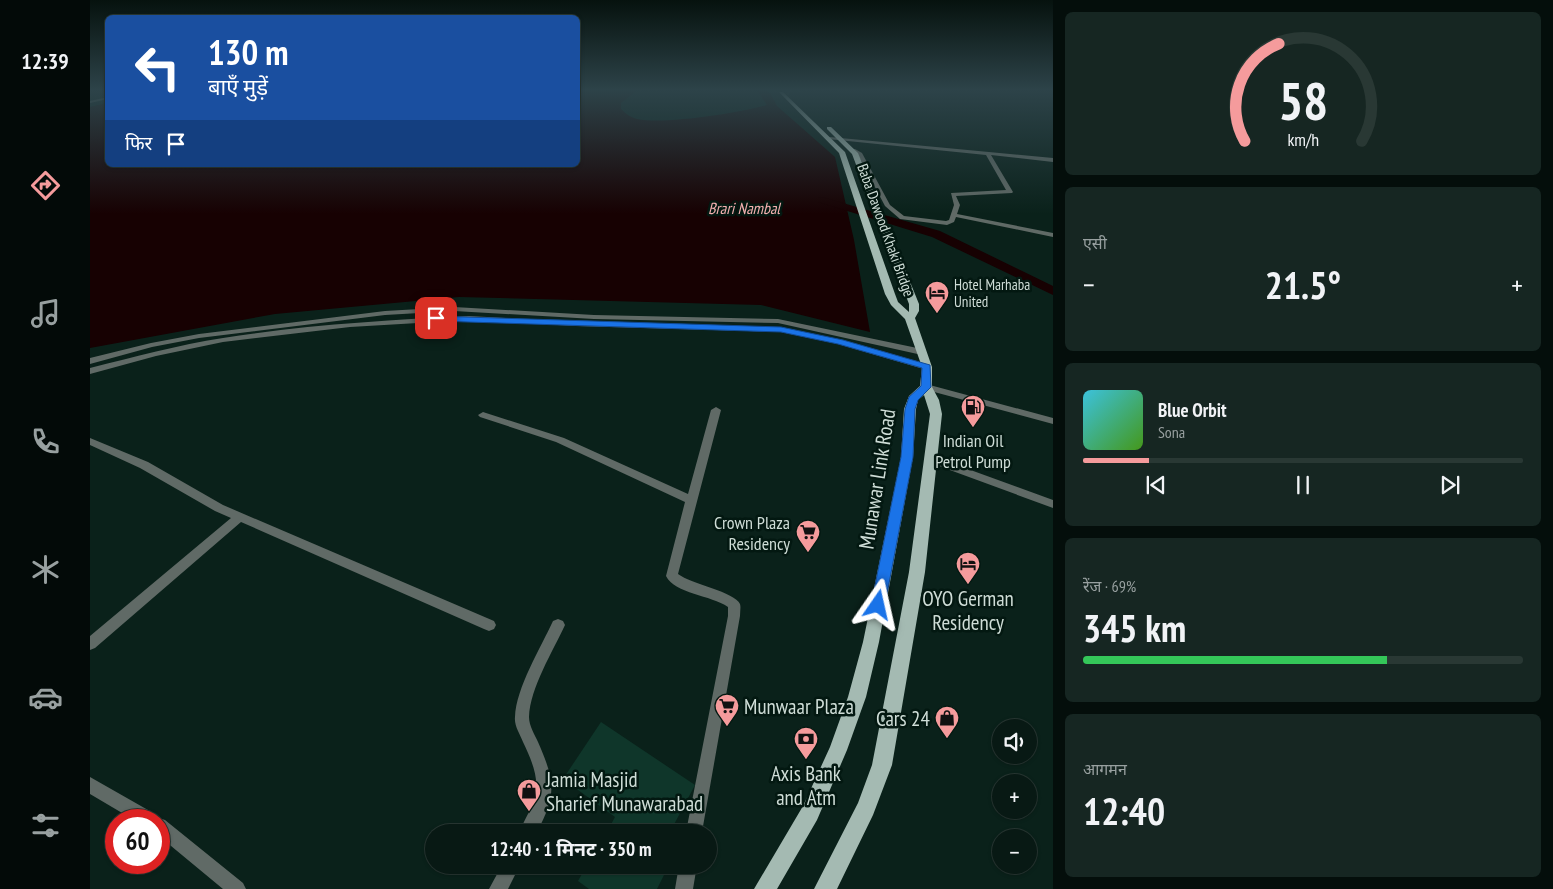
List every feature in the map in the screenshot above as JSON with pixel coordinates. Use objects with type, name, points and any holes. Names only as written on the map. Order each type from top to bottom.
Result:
[{"type":"main road","points":[[823,131],[830,138]]},
{"type":"main road","points":[[834,131],[854,152]]},
{"type":"main road","name":"Baba Dawood Khaki Bridge","points":[[830,138],[842,152],[890,294],[894,303],[910,318],[914,311],[910,295],[854,152]]},
{"type":"main road","points":[[825,889],[866,808],[882,766],[917,572],[932,460],[936,414],[933,400],[926,387],[927,367],[910,318]]},
{"type":"main road","name":"Munawar Link Road","points":[[764,889],[810,813],[838,750],[857,697],[872,642],[907,457],[910,409],[913,399],[926,387]]},
{"type":"street","points":[[830,138],[1053,160]]},
{"type":"street","points":[[854,152],[860,154],[888,206],[902,218],[947,223],[952,222],[955,215],[957,205],[953,194],[1010,192],[987,153]]},
{"type":"street","points":[[955,215],[1053,235]]},
{"type":"street","points":[[90,361],[177,339],[454,309],[594,317],[745,319],[806,326],[922,352]]},
{"type":"street","points":[[90,371],[190,346],[350,321],[469,318],[575,324],[781,330],[832,340],[927,367]]},
{"type":"street","points":[[926,387],[1053,422]]},
{"type":"street","points":[[695,824],[734,616],[734,605],[726,598],[684,585],[672,576],[716,410]]},
{"type":"street","points":[[483,415],[560,440],[692,500]]},
{"type":"street","points":[[90,441],[144,465],[187,491],[239,518],[489,624]]},
{"type":"street","points":[[932,460],[1053,504]]},
{"type":"street","points":[[90,644],[239,518]]},
{"type":"street","points":[[532,824],[544,800],[546,786],[544,771],[522,718],[524,703],[558,625]]},
{"type":"street","points":[[90,785],[130,809]]},
{"type":"street","points":[[170,835],[237,889]]},
{"type":"street","points":[[498,889],[506,874]]},
{"type":"street","points":[[684,889],[686,874]]},
{"type":"water","name":"Brari Nambal","points":[[90,131],[105,131],[105,167],[580,167],[580,131],[806,131],[835,157],[854,240],[870,332],[761,305],[459,297],[275,314],[90,348]]},
{"type":"building","points":[[601,722],[695,785],[674,824],[611,824],[615,817],[563,779]]},
{"type":"building","points":[[582,874],[664,874],[657,889],[589,889],[578,881]]},
{"type":"waterway","points":[[822,200],[936,234],[1053,291]]},
{"type":"place","name":"Hotel Marhaba United","points":[[937,314]]},
{"type":"place","name":"Indian Oil Petrol Pump","points":[[973,428]]},
{"type":"place","name":"Crown Plaza Residency","points":[[808,553]]},
{"type":"place","name":"OYO German Residency","points":[[968,585]]},
{"type":"place","name":"Munwaar Plaza","points":[[727,727]]},
{"type":"place","name":"Cars 24","points":[[947,739]]},
{"type":"place","name":"Axis Bank and Atm","points":[[806,760]]},
{"type":"place","name":"Jamia Masjid Sharief Munawarabad","points":[[529,812]]},
{"type":"route","points":[[436,318],[781,330],[808,334],[927,367],[926,387],[913,399],[910,409],[907,457],[878,605]]}]
